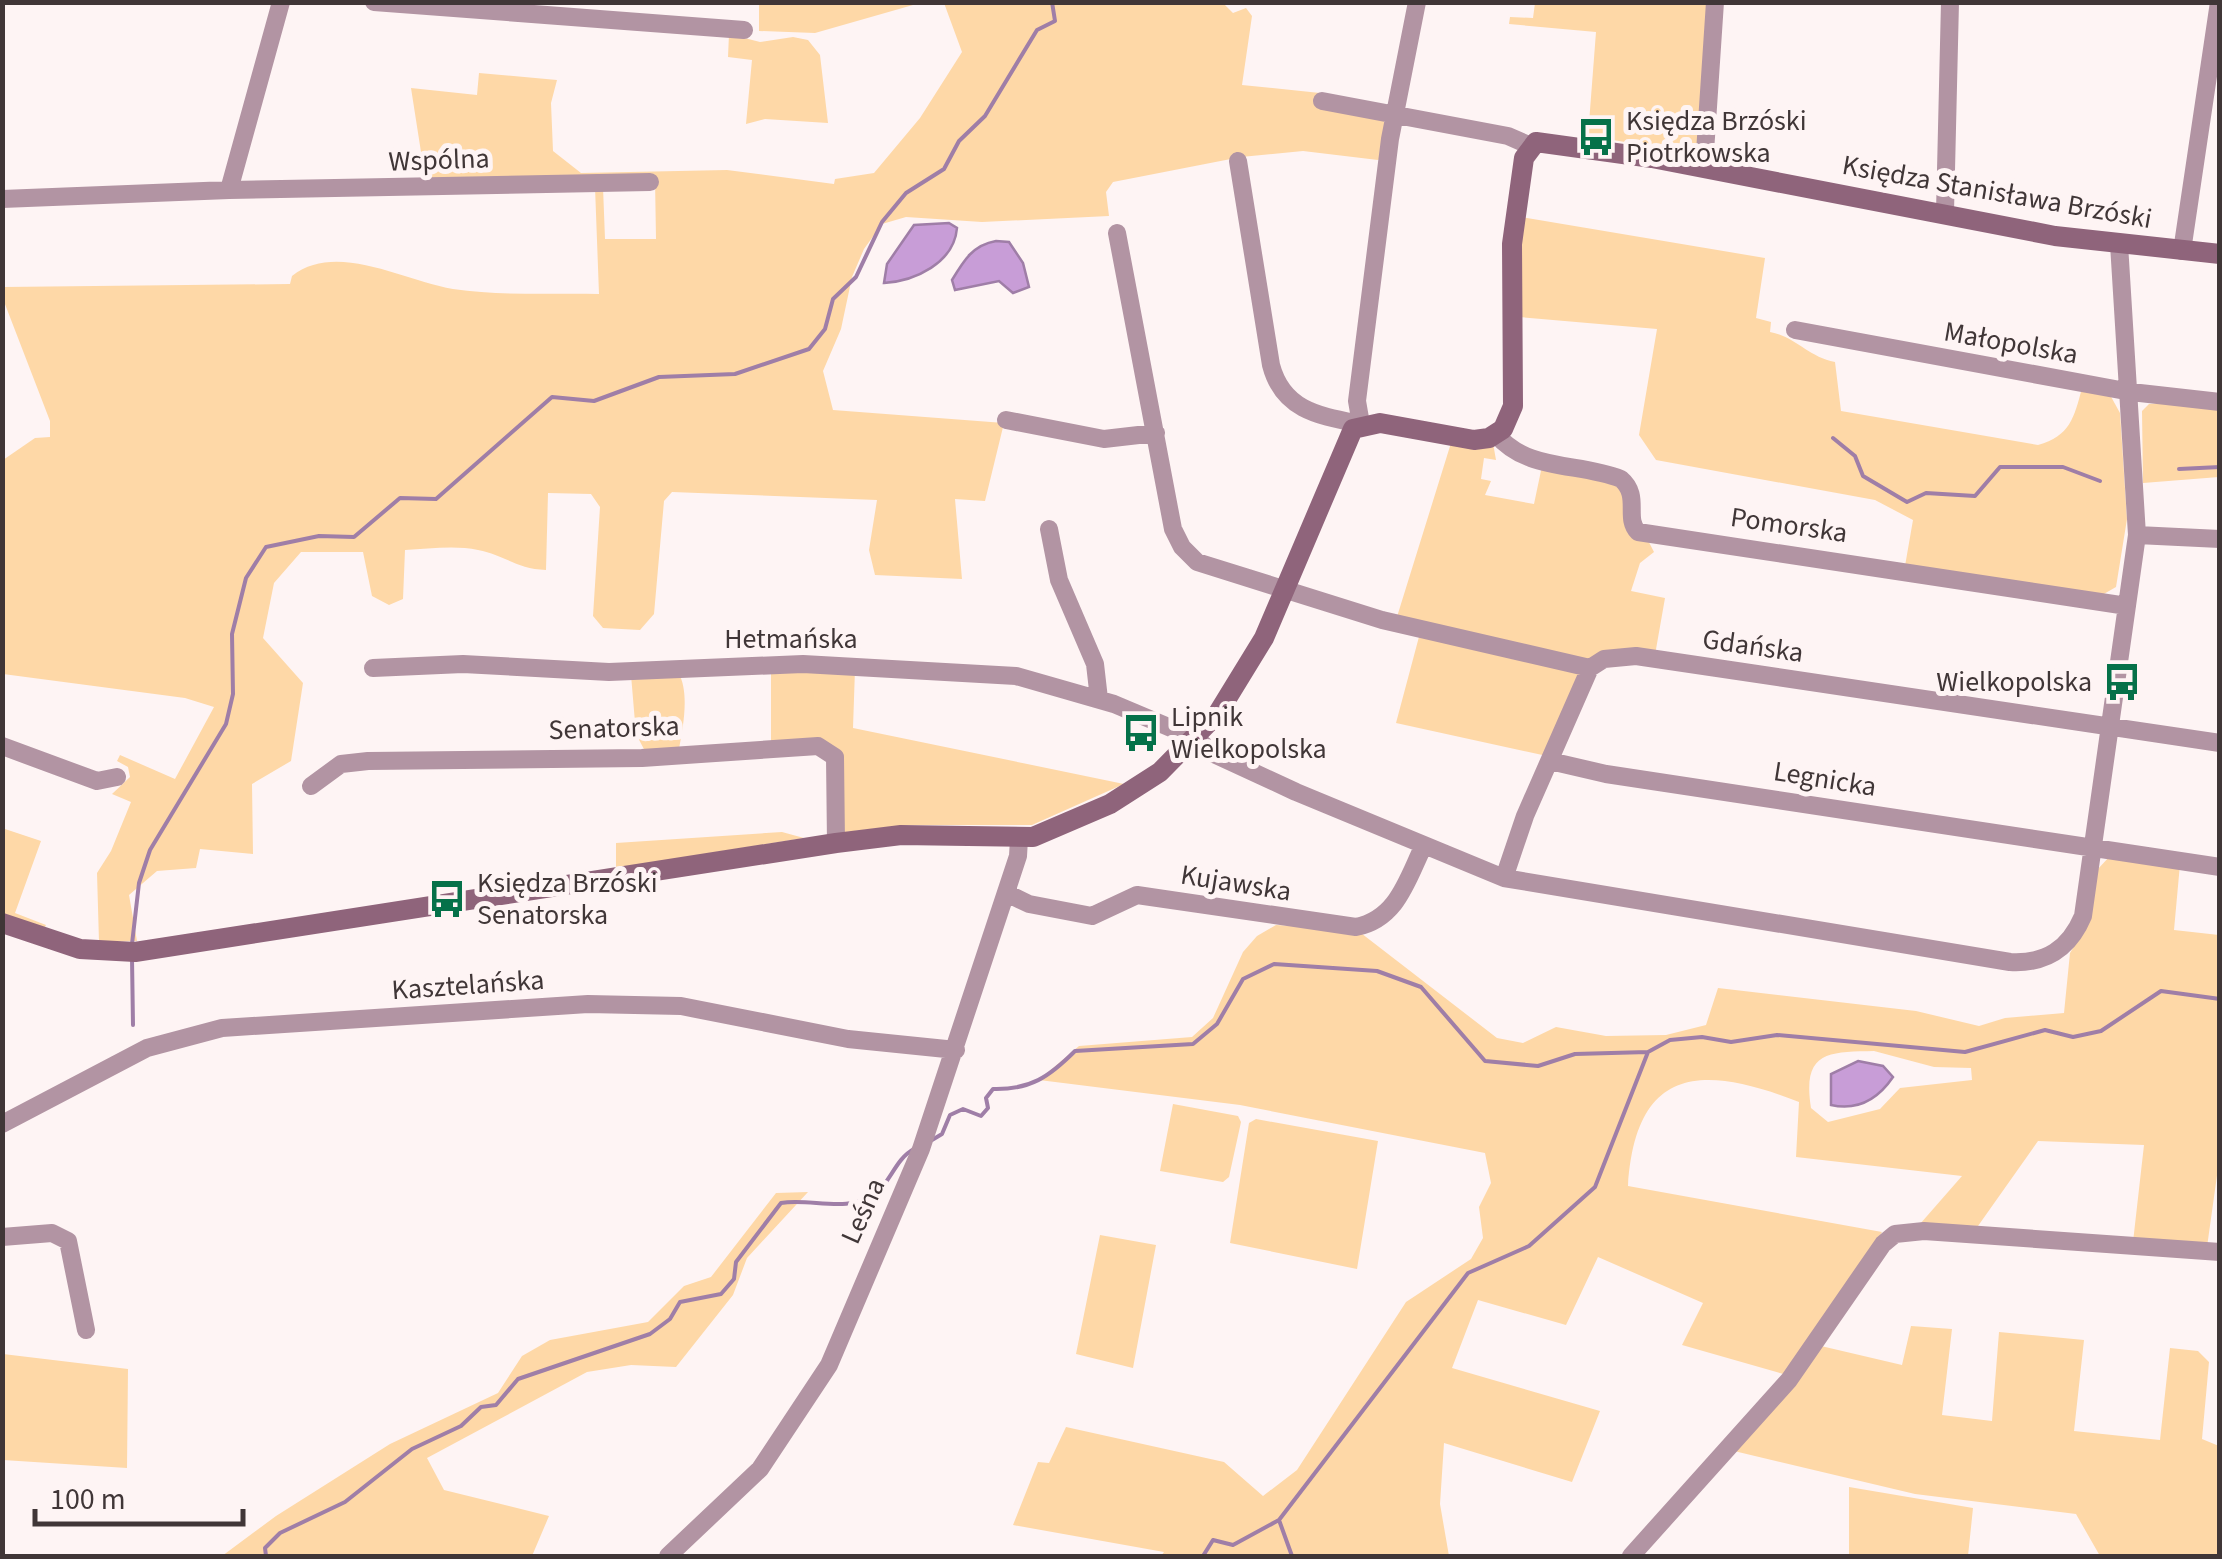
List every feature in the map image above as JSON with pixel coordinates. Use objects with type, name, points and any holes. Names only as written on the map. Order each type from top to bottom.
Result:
[{"type":"street","points":[[229,190],[280,2]]},
{"type":"street","points":[[374,2],[744,30]]},
{"type":"street","points":[[634,24],[638,2]]},
{"type":"street","points":[[1361,424],[1356,401],[1396,114],[1417,2]]},
{"type":"street","points":[[1704,167],[1715,2]]},
{"type":"street","points":[[1945,212],[1950,2]]},
{"type":"street","points":[[2182,251],[2215,81],[2219,2]]},
{"type":"street","points":[[1322,101],[1396,114]]},
{"type":"street","name":"Księdza Stanisława Brzóski","points":[[1396,114],[1508,136],[1531,146],[1543,141],[2119,244],[2220,254]]},
{"type":"street","points":[[1238,160],[1271,366],[1279,388],[1308,412],[1361,424],[1474,440],[1496,434],[1508,422],[1514,406],[1512,244],[1524,158],[1531,146]]},
{"type":"street","name":"Wspólna","points":[[2,199],[229,190],[650,182]]},
{"type":"street","name":"Gdańska","points":[[1116,233],[1174,529],[1182,547],[1198,562],[1450,638],[1590,668],[1604,659],[1636,656],[2220,743]]},
{"type":"street","points":[[1197,739],[1214,754],[1504,878],[2028,963],[2057,952],[2077,932],[2094,846],[2137,535],[2119,244]]},
{"type":"street","name":"Małopolska","points":[[1795,330],[2131,392],[2220,402]]},
{"type":"street","points":[[1006,420],[1104,439],[1156,433]]},
{"type":"street","points":[[2,923],[80,949],[131,953],[836,842],[902,835],[1019,839],[1054,831],[1110,804],[1160,772],[1197,739],[1238,685],[1288,590],[1347,438],[1361,424]]},
{"type":"street","name":"Pomorska","points":[[1496,434],[1511,451],[1527,459],[1622,479],[1632,490],[1632,522],[1638,532],[2126,606]]},
{"type":"street","points":[[1049,530],[1059,580],[1095,664],[1099,698]]},
{"type":"street","points":[[2137,535],[2220,539]]},
{"type":"street","name":"Hetmańska","points":[[373,668],[463,664],[609,672],[733,664],[926,668],[1016,676],[1099,698],[1197,739]]},
{"type":"street","points":[[1504,878],[1525,816],[1590,668]]},
{"type":"street","points":[[2,746],[98,781],[116,777]]},
{"type":"street","name":"Senatorska","points":[[311,786],[341,764],[368,761],[615,759],[818,746],[835,757],[836,842]]},
{"type":"street","name":"Legnicka","points":[[1550,761],[1606,774],[2094,846]]},
{"type":"street","name":"Leśna","points":[[668,1556],[760,1468],[813,1393],[846,1330],[956,1050],[1019,839]]},
{"type":"street","name":"Kujawska","points":[[1006,893],[1029,904],[1092,916],[1137,896],[1356,926],[1372,923],[1392,908],[1424,846]]},
{"type":"street","points":[[2094,846],[2220,867]]},
{"type":"street","name":"Kasztelańska","points":[[2,1124],[147,1048],[222,1028],[588,1004],[681,1006],[848,1039],[956,1050]]},
{"type":"street","points":[[2,1238],[52,1233],[68,1241],[86,1330]]},
{"type":"street","points":[[1631,1556],[1789,1380],[1883,1244],[1895,1234],[2005,1233],[2220,1252]]},
{"type":"shaded area","points":[[759,2],[920,3],[815,33],[759,31]]},
{"type":"shaded area","points":[[1222,2],[1233,13],[1246,8],[1252,16],[1242,85],[1320,93],[1384,117],[1384,156],[1378,160],[1303,151],[1241,157],[1113,182],[1106,192],[1109,216],[982,222],[906,217],[882,224],[864,249],[852,277],[841,329],[823,371],[833,410],[1004,423],[985,501],[955,499],[962,579],[875,575],[869,550],[877,500],[672,492],[664,501],[654,614],[640,630],[603,628],[593,616],[600,507],[591,494],[548,493],[546,570],[469,549],[405,550],[403,599],[389,605],[372,596],[363,552],[301,552],[274,583],[263,638],[303,683],[291,761],[252,784],[253,854],[200,849],[196,868],[157,871],[129,895],[137,941],[99,942],[97,873],[111,851],[131,802],[112,794],[130,777],[128,767],[117,761],[120,755],[175,779],[214,707],[185,698],[3,674],[3,460],[35,438],[50,437],[50,421],[3,299],[3,287],[290,284],[292,276],[329,262],[371,266],[453,289],[599,294],[595,187],[603,187],[605,239],[656,239],[655,179],[426,184],[411,88],[477,95],[479,73],[557,80],[551,103],[553,151],[581,173],[727,170],[834,184],[835,179],[874,173],[920,118],[962,52],[944,3]]},
{"type":"shaded area","points":[[1535,3],[1710,3],[1697,146],[1687,152],[1588,136],[1596,32],[1509,24],[1510,17],[1533,18]]},
{"type":"shaded area","points":[[729,34],[760,42],[793,37],[808,40],[820,55],[828,123],[765,119],[746,124],[752,60],[728,57]]},
{"type":"shaded area","points":[[1521,217],[1765,258],[1756,318],[1771,322],[1770,332],[1835,362],[1841,411],[2038,445],[2064,431],[2082,388],[2109,393],[2120,413],[2127,519],[2116,587],[2102,595],[1905,566],[1913,520],[1875,500],[1656,460],[1639,435],[1657,329],[1519,317]]},
{"type":"shaded area","points":[[949,223],[957,228],[949,251],[941,260],[920,274],[884,283],[887,264],[914,225]]},
{"type":"shaded area","points":[[1009,242],[1023,263],[1029,287],[1013,293],[999,281],[955,290],[952,280],[965,260],[981,246]]},
{"type":"shaded area","points":[[2149,404],[2219,406],[2219,477],[2143,483],[2142,411]]},
{"type":"shaded area","points":[[1451,443],[1493,443],[1496,460],[1484,458],[1481,479],[1491,481],[1485,495],[1534,504],[1542,466],[1619,484],[1654,552],[1640,563],[1631,591],[1665,598],[1655,655],[1587,661],[1396,620]]},
{"type":"shaded area","points":[[1420,633],[1572,667],[1581,675],[1547,756],[1396,723]]},
{"type":"shaded area","points":[[771,668],[855,669],[853,728],[1124,784],[1032,825],[907,825],[837,833],[839,756],[771,742]]},
{"type":"shaded area","points":[[678,672],[685,699],[679,749],[646,753],[636,734],[631,675]]},
{"type":"shaded area","points":[[2,828],[41,841],[15,913],[46,925],[44,929],[3,914]]},
{"type":"shaded area","points":[[782,832],[804,838],[616,868],[616,843]]},
{"type":"shaded area","points":[[2110,856],[2180,864],[2174,930],[2219,935],[2220,1154],[2207,1247],[2133,1242],[2144,1145],[2038,1141],[1978,1226],[1920,1224],[1962,1176],[1796,1157],[1799,1102],[1733,1082],[1705,1080],[1681,1084],[1661,1096],[1645,1116],[1634,1146],[1628,1186],[1882,1232],[1787,1375],[1682,1345],[1703,1303],[1598,1257],[1566,1325],[1478,1300],[1452,1368],[1600,1411],[1572,1482],[1444,1443],[1440,1504],[1449,1556],[1161,1556],[1164,1552],[1013,1525],[1038,1462],[1049,1463],[1066,1427],[1224,1462],[1263,1496],[1297,1470],[1406,1302],[1471,1259],[1483,1238],[1479,1207],[1491,1183],[1485,1153],[1240,1105],[1039,1080],[1079,1046],[1192,1037],[1213,1018],[1243,952],[1257,936],[1276,925],[1357,930],[1497,1038],[1523,1043],[1556,1027],[1606,1036],[1666,1035],[1706,1025],[1718,988],[1916,1011],[1979,1026],[2005,1018],[2064,1013],[2070,953],[2089,922],[2097,870]],"holes":[[[1874,1051],[1934,1067],[1971,1068],[1972,1080],[1900,1088],[1880,1109],[1828,1122],[1811,1108],[1811,1075],[1815,1065],[1831,1054]]]},
{"type":"shaded area","points":[[1858,1061],[1883,1066],[1893,1077],[1866,1102],[1831,1105],[1831,1074]]},
{"type":"shaded area","points":[[1173,1104],[1238,1116],[1241,1122],[1229,1177],[1223,1182],[1160,1171]]},
{"type":"shaded area","points":[[1256,1119],[1378,1141],[1357,1269],[1230,1243],[1249,1123]]},
{"type":"shaded area","points":[[808,1192],[747,1258],[733,1295],[676,1367],[631,1365],[587,1372],[427,1458],[444,1490],[549,1516],[532,1556],[222,1556],[276,1516],[390,1444],[498,1393],[522,1356],[550,1340],[648,1322],[684,1286],[711,1277],[776,1193]]},
{"type":"shaded area","points":[[1100,1235],[1156,1245],[1133,1368],[1076,1354]]},
{"type":"shaded area","points":[[1911,1326],[1952,1329],[1942,1415],[1992,1421],[1999,1332],[2084,1340],[2074,1431],[2160,1440],[2170,1348],[2198,1351],[2209,1362],[2202,1439],[2219,1446],[2219,1556],[2100,1556],[2076,1514],[1915,1494],[1734,1451],[1821,1346],[1902,1365]]},
{"type":"shaded area","points":[[3,1354],[128,1369],[127,1468],[3,1460]]},
{"type":"shaded area","points":[[1849,1487],[1973,1508],[1968,1556],[1849,1556]]},
{"type":"waterway","points":[[132,944],[139,883],[150,850],[226,724],[233,694],[232,634],[246,578],[266,547],[319,536],[354,537],[400,498],[436,499],[552,397],[594,401],[659,377],[735,374],[809,349],[825,329],[833,299],[856,277],[882,222],[906,193],[944,169],[959,141],[985,116],[1037,30],[1055,21],[1052,2]]},
{"type":"waterway","points":[[1833,438],[1855,456],[1863,476],[1907,502],[1926,493],[1975,496],[2000,467],[2063,467],[2100,481]]},
{"type":"waterway","points":[[2179,469],[2220,467]]},
{"type":"waterway","points":[[132,958],[133,1025]]},
{"type":"waterway","points":[[932,1140],[942,1134],[950,1115],[963,1109],[981,1116],[988,1108],[986,1098],[993,1089],[1038,1080],[1075,1051],[1193,1044],[1217,1024],[1243,979],[1274,964],[1377,971],[1421,987],[1485,1061],[1538,1066],[1575,1054],[1648,1052],[1670,1040],[1702,1037],[1731,1042],[1777,1035],[1965,1052],[2045,1030],[2073,1037],[2101,1031],[2161,991],[2220,999]]},
{"type":"waterway","points":[[1203,1556],[1213,1540],[1233,1545],[1279,1520],[1468,1273],[1529,1246],[1595,1187],[1648,1052]]},
{"type":"waterway","points":[[266,1556],[265,1548],[280,1533],[345,1502],[412,1449],[461,1426],[481,1407],[496,1405],[518,1379],[650,1334],[670,1319],[680,1302],[721,1294],[734,1279],[736,1262],[781,1203],[840,1204],[863,1200],[880,1190],[914,1149]]},
{"type":"waterway","points":[[1279,1520],[1292,1556]]},
{"type":"place","name":"Księdza Brzóski Piotrkowska","points":[[1596,137]]},
{"type":"place","name":"Wielkopolska","points":[[2122,682]]},
{"type":"place","name":"Lipnik Wielkopolska","points":[[1141,733]]},
{"type":"place","name":"Księdza Brzóski Senatorska","points":[[447,899]]}]
